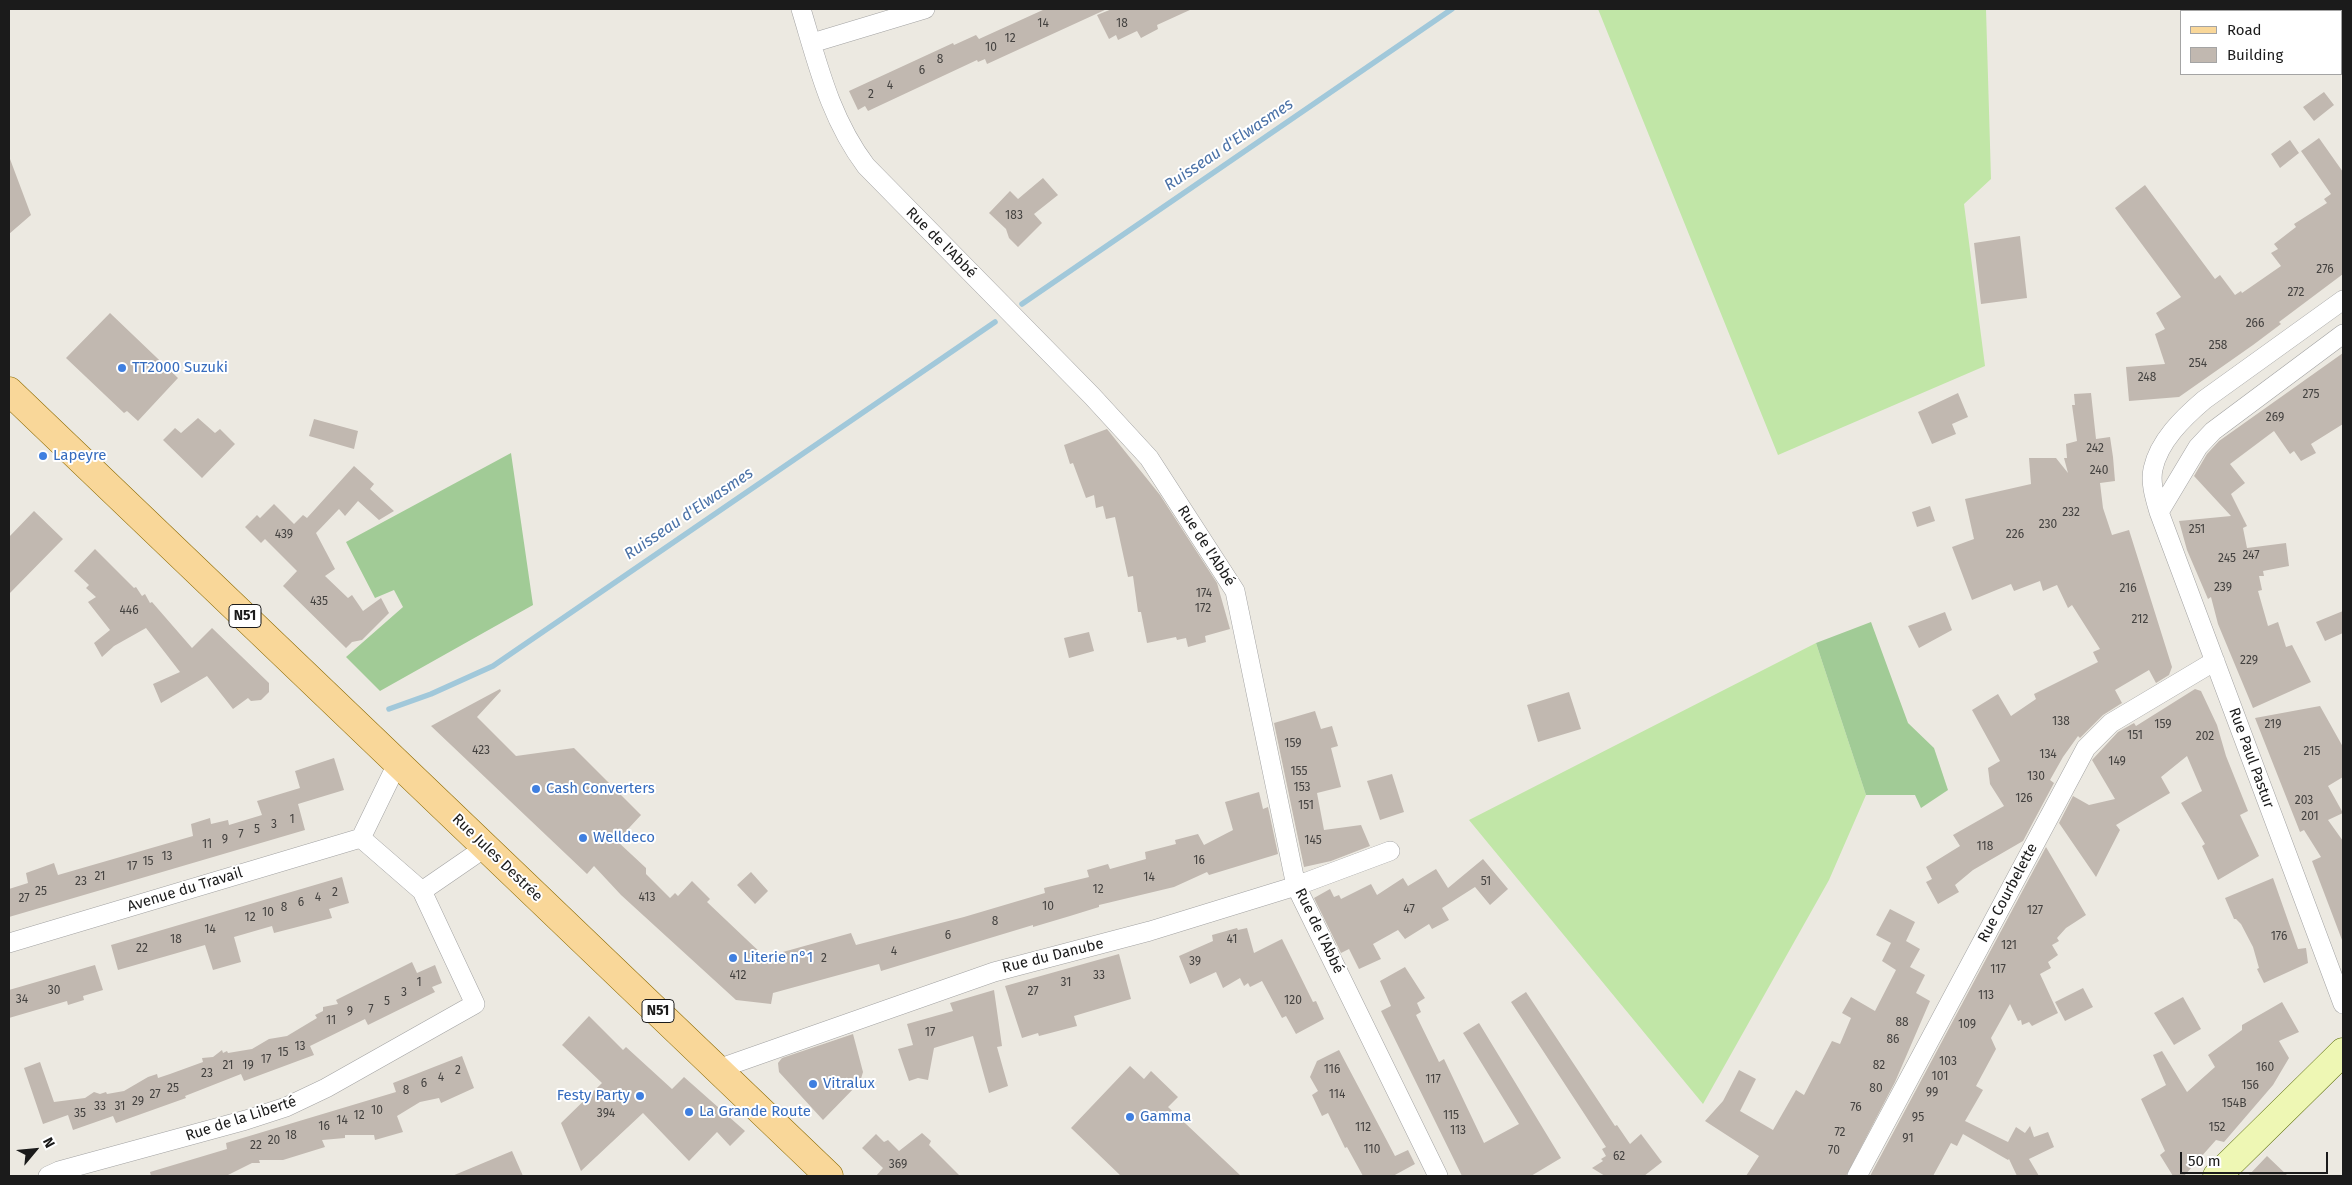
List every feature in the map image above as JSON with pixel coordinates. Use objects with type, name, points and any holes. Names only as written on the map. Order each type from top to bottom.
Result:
[{"type":"main road","name":"Rue Jules Destrée","points":[[9,391],[829,1176]]},
{"type":"main road","points":[[2217,1176],[2343,1052]]},
{"type":"street","name":"Rue de l'Abbé","points":[[801,9],[835,117],[846,139],[866,166],[1092,396],[1149,458],[1235,591],[1256,701],[1296,886],[1438,1176]]},
{"type":"street","points":[[812,44],[925,9]]},
{"type":"street","name":"Rue Paul Pastur","points":[[2343,300],[2204,400],[2186,416],[2172,431],[2159,453],[2153,469],[2152,480],[2159,512],[2343,1004]]},
{"type":"street","points":[[2159,512],[2198,447],[2212,431],[2343,334]]},
{"type":"street","points":[[2238,376],[2255,398]]},
{"type":"street","name":"Rue Courbelette","points":[[1857,1176],[2086,748],[2110,723],[2215,661]]},
{"type":"street","points":[[398,762],[361,838],[422,891],[486,847]]},
{"type":"street","name":"Avenue du Travail","points":[[9,943],[361,838]]},
{"type":"street","name":"Rue du Danube","points":[[718,1069],[994,972],[1150,931],[1296,886],[1390,851]]},
{"type":"street","name":"Rue de la Liberté","points":[[48,1176],[58,1171],[246,1120],[286,1107],[326,1088],[476,1004],[422,891]]},
{"type":"green space","points":[[1598,9],[1986,9],[1991,179],[1964,204],[1985,366],[1778,455]]},
{"type":"green space","points":[[511,453],[533,605],[380,691],[346,657],[403,607],[394,590],[375,598],[346,542]]},
{"type":"green space","points":[[1871,622],[1908,723],[1934,748],[1948,790],[1921,808],[1915,795],[1866,795],[1816,643]]},
{"type":"green space","points":[[1816,643],[1866,795],[1829,880],[1703,1104],[1469,820]]},
{"type":"building","points":[[1045,9],[1107,9],[987,64],[985,59],[978,62],[977,60],[868,111],[865,106],[858,110],[849,91],[953,43],[954,45],[976,35],[979,39]]},
{"type":"building","points":[[1112,9],[1192,9],[1157,25],[1158,29],[1141,38],[1137,31],[1118,40],[1116,35],[1109,39],[1097,15]]},
{"type":"building","points":[[2324,92],[2334,105],[2314,121],[2303,107]]},
{"type":"building","points":[[2319,138],[2343,172],[2343,274],[2279,322],[2281,324],[2253,345],[2179,397],[2129,401],[2126,367],[2165,364],[2155,334],[2165,329],[2156,313],[2181,297],[2115,208],[2145,185],[2215,279],[2220,275],[2235,295],[2241,291],[2242,293],[2281,266],[2271,253],[2278,249],[2274,244],[2296,227],[2294,224],[2327,203],[2324,199],[2331,194],[2301,151]]},
{"type":"building","points":[[2290,140],[2299,153],[2280,168],[2271,154]]},
{"type":"building","points":[[9,160],[31,215],[9,234]]},
{"type":"building","points":[[1043,178],[1058,195],[1034,214],[1042,223],[1018,247],[1009,238],[1006,229],[989,213],[1010,191],[1018,199]]},
{"type":"building","points":[[2020,236],[2027,298],[1981,304],[1974,243]]},
{"type":"building","name":"TT2000 Suzuki","points":[[110,313],[178,378],[138,421],[127,411],[124,413],[66,358]]},
{"type":"building","points":[[2343,353],[2343,424],[2311,444],[2316,453],[2301,461],[2294,451],[2290,454],[2274,431],[2230,464],[2245,483],[2231,494],[2247,526],[2243,528],[2247,548],[2286,543],[2289,566],[2263,571],[2264,576],[2259,576],[2262,590],[2258,591],[2268,626],[2278,622],[2286,647],[2292,645],[2311,682],[2253,708],[2218,624],[2211,597],[2208,599],[2187,550],[2179,521],[2231,516],[2194,476],[2207,454],[2219,441]]},
{"type":"building","points":[[1958,393],[1968,417],[1952,424],[1956,434],[1932,444],[1918,412]]},
{"type":"building","points":[[2091,393],[2096,439],[2110,437],[2113,457],[2115,481],[2100,483],[2103,508],[2112,535],[2129,530],[2172,667],[2169,675],[2156,683],[2149,670],[2115,690],[2122,703],[2103,715],[2080,738],[2078,736],[2050,780],[2054,783],[2023,841],[1973,870],[1955,885],[1959,892],[1938,904],[1926,882],[1932,879],[1926,867],[1960,846],[1953,835],[2004,806],[1990,784],[1988,768],[2000,761],[1972,710],[1998,694],[2011,716],[2036,699],[2034,694],[2098,662],[2093,652],[2100,649],[2072,605],[2068,608],[2057,585],[2043,591],[2040,581],[2014,591],[2011,584],[1972,600],[1952,547],[1974,539],[1965,499],[2031,484],[2029,458],[2056,458],[2068,473],[2064,458],[2067,458],[2066,444],[2077,441],[2072,405],[2075,405],[2074,394]]},
{"type":"building","points":[[198,418],[215,433],[220,429],[235,444],[202,478],[163,440],[175,428],[181,433]]},
{"type":"building","points":[[314,419],[358,431],[354,449],[309,436]]},
{"type":"building","points":[[1107,429],[1160,495],[1217,583],[1230,629],[1205,636],[1206,642],[1188,647],[1186,638],[1177,640],[1176,637],[1147,643],[1141,612],[1138,612],[1133,576],[1128,577],[1115,517],[1106,519],[1103,506],[1096,508],[1094,495],[1086,498],[1073,463],[1070,464],[1064,445]]},
{"type":"building","points":[[354,466],[374,484],[370,489],[394,511],[379,520],[358,501],[345,516],[339,509],[316,533],[335,569],[325,576],[348,598],[352,595],[363,611],[381,598],[389,613],[362,640],[352,642],[346,648],[283,586],[297,571],[265,539],[261,543],[245,527],[257,515],[260,518],[274,504],[294,524],[303,515],[307,518]]},
{"type":"building","points":[[1930,506],[1935,521],[1917,527],[1912,512]]},
{"type":"building","points":[[34,511],[63,539],[9,594],[9,537]]},
{"type":"building","points":[[95,549],[134,588],[136,587],[142,596],[145,594],[150,603],[152,602],[192,648],[212,628],[269,683],[269,692],[261,700],[251,701],[248,698],[233,709],[207,676],[161,703],[153,684],[180,672],[146,628],[114,646],[102,657],[94,643],[110,630],[88,602],[96,597],[86,588],[89,585],[74,571]]},
{"type":"building","points":[[2343,611],[2343,633],[2325,641],[2316,622]]},
{"type":"building","points":[[1945,612],[1952,630],[1919,648],[1908,626]]},
{"type":"building","points":[[1089,632],[1094,651],[1069,658],[1064,638]]},
{"type":"building","points":[[500,689],[501,691],[477,717],[516,756],[574,748],[641,815],[617,841],[646,868],[646,874],[670,898],[675,893],[678,896],[692,881],[710,899],[707,902],[765,957],[851,933],[856,945],[964,917],[1045,893],[1044,888],[1089,877],[1087,870],[1108,864],[1110,869],[1146,859],[1145,852],[1176,844],[1175,840],[1198,834],[1204,845],[1233,830],[1225,802],[1259,792],[1263,809],[1268,807],[1278,854],[1209,875],[1207,872],[1174,887],[1099,905],[1099,907],[1070,916],[1033,927],[1033,925],[881,971],[879,964],[773,993],[771,1004],[736,1000],[621,895],[594,866],[587,874],[431,726]]},
{"type":"building","points":[[2195,689],[2201,691],[2217,725],[2226,756],[2248,811],[2240,815],[2259,856],[2218,880],[2202,846],[2205,844],[2181,803],[2202,791],[2187,756],[2161,777],[2170,793],[2116,825],[2120,830],[2096,877],[2059,823],[2073,796],[2089,805],[2115,799],[2092,760],[2118,732],[2134,723],[2136,726]]},
{"type":"building","points":[[1569,692],[1581,729],[1538,742],[1527,705]]},
{"type":"building","points":[[2320,706],[2343,747],[2343,777],[2328,786],[2343,813],[2328,820],[2343,841],[2342,940],[2312,861],[2321,857],[2304,830],[2300,832],[2255,718]]},
{"type":"building","points":[[1315,711],[1321,729],[1332,726],[1338,746],[1331,748],[1341,787],[1317,793],[1324,830],[1361,825],[1370,846],[1331,861],[1304,867],[1274,723]]},
{"type":"building","points":[[334,758],[344,790],[298,804],[305,830],[9,917],[9,889],[28,883],[26,873],[54,863],[58,875],[193,836],[191,824],[210,818],[211,824],[228,820],[229,825],[262,815],[257,801],[300,788],[295,771]]},
{"type":"building","points":[[1392,774],[1404,812],[1380,820],[1367,781]]},
{"type":"building","points":[[2046,847],[2086,915],[2066,928],[2057,938],[2059,941],[2052,945],[2058,955],[2048,962],[2051,968],[2040,974],[2058,1013],[2032,1026],[2029,1022],[2022,1025],[2021,1020],[2018,1021],[2010,1004],[1991,1038],[1996,1049],[1976,1086],[1983,1090],[1965,1121],[2008,1142],[2016,1127],[2025,1133],[2030,1126],[2034,1137],[2048,1132],[2054,1147],[2029,1159],[2039,1176],[2017,1176],[2009,1159],[1963,1134],[1957,1146],[1951,1143],[1933,1176],[1870,1176]]},
{"type":"building","points":[[1483,859],[1508,889],[1490,905],[1475,887],[1442,908],[1449,920],[1432,929],[1429,924],[1405,939],[1398,930],[1373,944],[1381,959],[1359,969],[1349,949],[1341,953],[1314,898],[1330,889],[1334,897],[1339,895],[1341,899],[1371,884],[1377,895],[1403,878],[1408,886],[1436,869],[1448,888]]},
{"type":"building","points":[[751,872],[768,891],[755,904],[737,885]]},
{"type":"building","points":[[342,877],[349,903],[329,909],[332,918],[274,933],[272,926],[234,937],[241,962],[213,970],[205,945],[118,970],[111,945]]},
{"type":"building","points":[[2273,878],[2298,949],[2306,948],[2308,963],[2264,983],[2257,969],[2259,968],[2253,947],[2241,924],[2234,919],[2225,898]]},
{"type":"building","points":[[1890,909],[1915,922],[1906,941],[1920,949],[1910,967],[1925,975],[1916,993],[1930,1001],[1895,1082],[1846,1176],[1746,1176],[1759,1156],[1705,1121],[1723,1101],[1739,1070],[1756,1079],[1740,1111],[1773,1130],[1796,1090],[1804,1095],[1832,1041],[1840,1044],[1851,1018],[1842,1013],[1851,997],[1875,1011],[1896,970],[1882,961],[1891,943],[1876,935]]},
{"type":"building","points":[[1237,928],[1238,930],[1247,928],[1254,953],[1282,939],[1313,1002],[1316,1001],[1324,1019],[1296,1034],[1286,1016],[1282,1018],[1262,981],[1250,987],[1248,983],[1244,986],[1240,978],[1223,988],[1216,972],[1190,984],[1179,956],[1213,941],[1212,935]]},
{"type":"building","points":[[1119,954],[1131,999],[1074,1016],[1077,1026],[1039,1036],[1038,1033],[1022,1038],[1005,986]]},
{"type":"building","points":[[412,962],[417,973],[435,965],[442,983],[432,987],[435,992],[368,1025],[365,1019],[310,1046],[314,1055],[244,1081],[241,1074],[185,1096],[186,1098],[116,1123],[113,1116],[73,1130],[68,1115],[43,1124],[24,1068],[40,1062],[54,1102],[85,1098],[94,1092],[100,1094],[106,1092],[107,1094],[124,1091],[148,1077],[157,1074],[158,1078],[203,1062],[202,1058],[213,1057],[222,1050],[223,1053],[227,1051],[228,1053],[252,1049],[269,1039],[287,1036],[317,1018],[315,1015],[323,1011],[323,1007],[338,1004],[336,1000]]},
{"type":"building","points":[[95,965],[103,990],[83,996],[84,1000],[68,1005],[67,1001],[9,1018],[9,990]]},
{"type":"building","points":[[1405,967],[1425,998],[1417,1003],[1421,1012],[1416,1015],[1439,1062],[1444,1059],[1484,1143],[1519,1124],[1463,1033],[1479,1023],[1561,1158],[1531,1176],[1462,1176],[1381,1011],[1391,1006],[1380,981]]},
{"type":"building","points":[[2083,988],[2093,1007],[2065,1021],[2055,1002]]},
{"type":"building","points":[[994,990],[1002,1046],[997,1047],[1008,1086],[989,1093],[973,1036],[934,1048],[928,1080],[918,1078],[909,1081],[898,1049],[913,1045],[907,1024],[953,1011],[950,1003]]},
{"type":"building","points":[[1526,992],[1615,1126],[1617,1125],[1630,1144],[1641,1134],[1662,1162],[1644,1176],[1605,1176],[1592,1168],[1603,1161],[1601,1159],[1606,1156],[1602,1149],[1606,1147],[1511,1002]]},
{"type":"building","points":[[2183,997],[2201,1029],[2174,1045],[2154,1013]]},
{"type":"building","points":[[2282,1002],[2299,1032],[2279,1041],[2289,1058],[2273,1085],[2224,1142],[2216,1140],[2184,1176],[2173,1176],[2160,1155],[2165,1151],[2141,1099],[2166,1085],[2153,1055],[2162,1051],[2187,1092],[2215,1067],[2208,1055],[2242,1030],[2242,1025]]},
{"type":"building","points":[[589,1016],[623,1050],[626,1047],[672,1089],[684,1077],[745,1131],[730,1146],[717,1132],[689,1161],[643,1113],[581,1171],[561,1123],[602,1083],[562,1045]]},
{"type":"building","points":[[853,1034],[863,1072],[860,1082],[823,1120],[779,1072],[778,1063],[782,1058]]},
{"type":"building","points":[[1339,1050],[1395,1156],[1408,1150],[1415,1164],[1393,1176],[1363,1176],[1347,1147],[1345,1148],[1328,1113],[1322,1116],[1312,1095],[1318,1091],[1310,1077],[1317,1061]]},
{"type":"building","points":[[462,1056],[474,1088],[441,1103],[439,1098],[420,1102],[397,1116],[403,1132],[375,1140],[374,1135],[345,1135],[345,1138],[322,1140],[325,1147],[283,1160],[259,1160],[260,1163],[252,1163],[226,1176],[151,1176],[150,1172],[227,1149],[226,1143],[396,1092],[393,1083]]},
{"type":"building","name":"Gamma","points":[[1130,1066],[1144,1079],[1151,1071],[1178,1097],[1168,1107],[1241,1176],[1121,1176],[1071,1128]]},
{"type":"building","points":[[922,1133],[931,1141],[929,1145],[960,1176],[876,1176],[883,1168],[862,1148],[876,1134],[884,1142],[888,1140],[899,1151]]},
{"type":"building","points":[[512,1151],[523,1176],[452,1176]]},
{"type":"building","points":[[2267,1156],[2288,1176],[2248,1176]]},
{"type":"waterway","name":"Ruisseau d'Elwasmes","points":[[1022,304],[1452,9]]},
{"type":"waterway","name":"Ruisseau d'Elwasmes","points":[[389,709],[431,694],[493,666],[995,322]]},
{"type":"place","name":"TT2000 Suzuki","points":[[122,368]]},
{"type":"place","name":"Lapeyre","points":[[43,456]]},
{"type":"place","name":"Cash Converters","points":[[536,789]]},
{"type":"place","name":"Welldeco","points":[[583,838]]},
{"type":"place","name":"Literie n°1","points":[[733,958]]},
{"type":"place","name":"Vitralux","points":[[813,1084]]},
{"type":"place","name":"Festy Party","points":[[640,1096]]},
{"type":"place","name":"La Grande Route","points":[[689,1112]]},
{"type":"place","name":"Gamma","points":[[1130,1117]]}]
